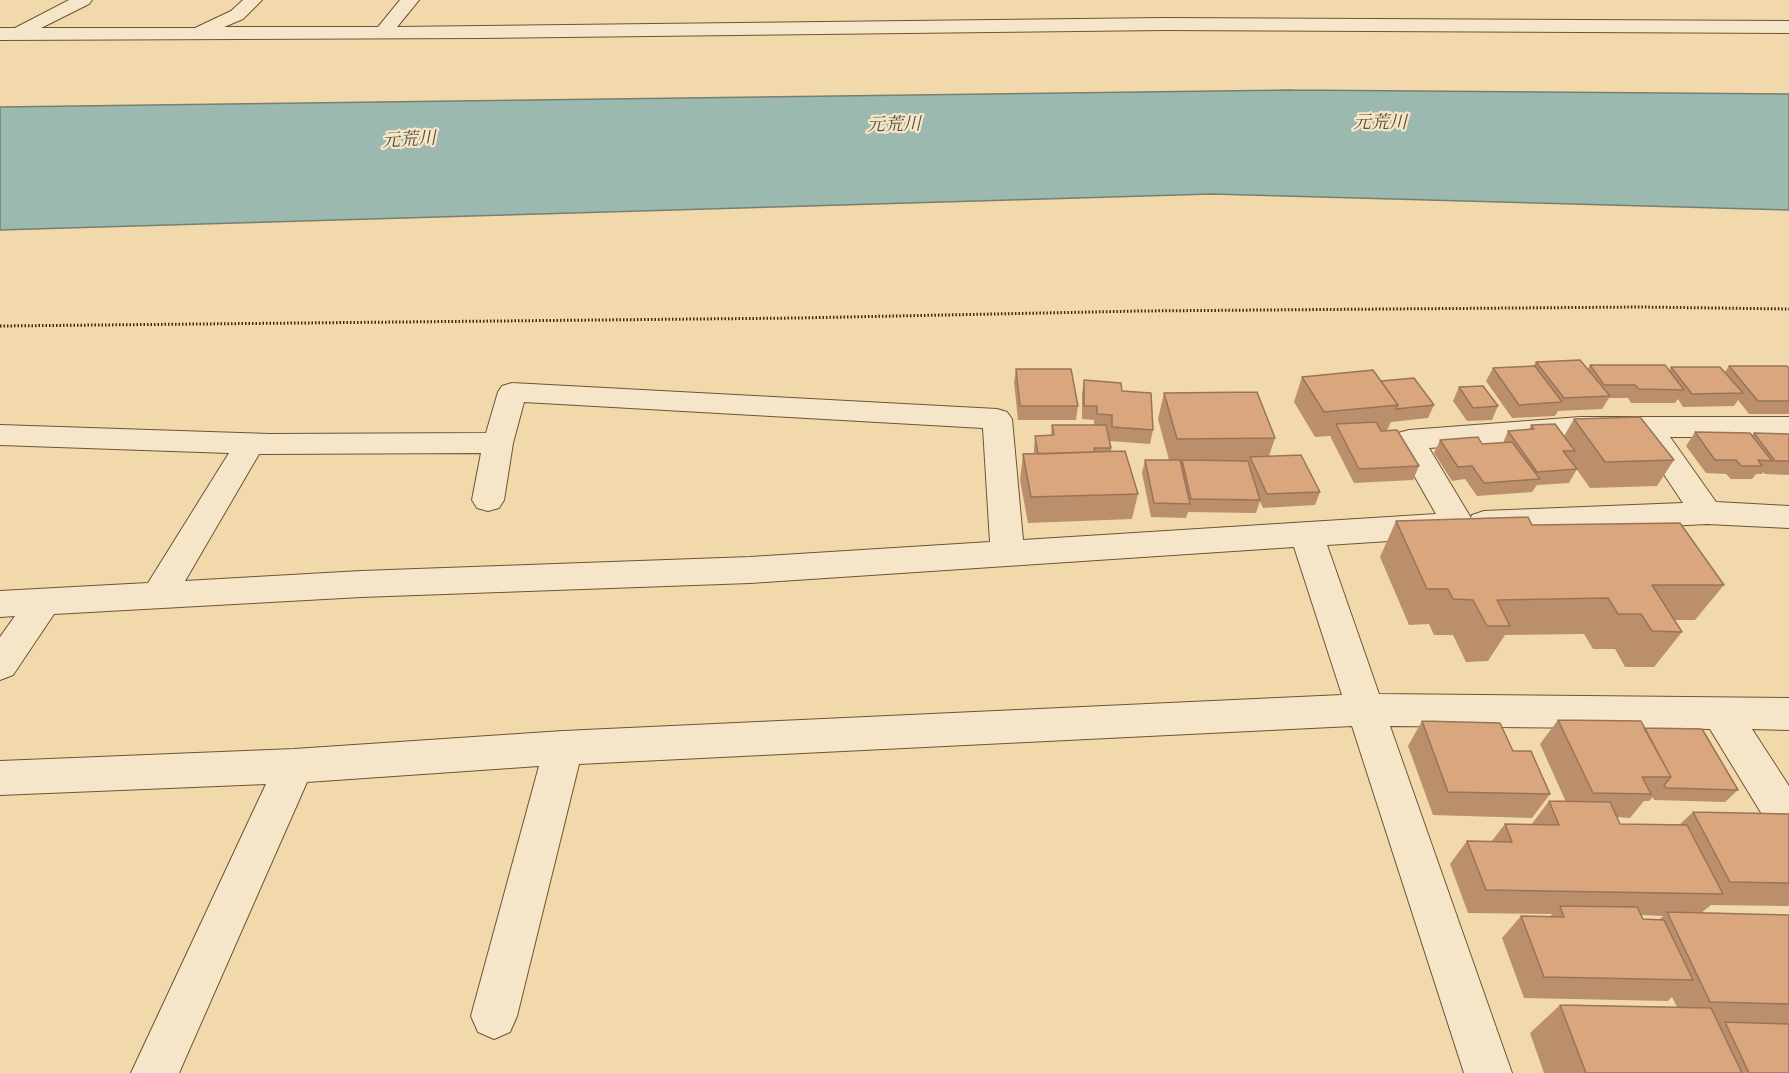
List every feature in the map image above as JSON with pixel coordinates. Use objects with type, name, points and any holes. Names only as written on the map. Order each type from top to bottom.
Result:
[{"type":"street","points":[[8,34],[83,0]]},
{"type":"street","points":[[235,24],[253,0]]},
{"type":"street","points":[[384,31],[410,0]]},
{"type":"street","points":[[8,34],[196,33],[235,24],[384,31],[480,32],[1163,16],[1789,27]]},
{"type":"street","points":[[488,500],[498,443],[512,392],[997,418],[1007,553]]},
{"type":"street","points":[[1458,524],[1409,440],[1580,427],[1789,427]]},
{"type":"street","points":[[1648,428],[1707,513]]},
{"type":"street","points":[[0,435],[249,444],[498,443]]},
{"type":"street","points":[[158,596],[249,444]]},
{"type":"street","points":[[0,604],[503,578],[750,570],[1458,524],[1707,513],[1789,517]]},
{"type":"street","points":[[1307,535],[1488,1073]]},
{"type":"street","points":[[0,665],[44,602]]},
{"type":"street","points":[[0,778],[294,766],[563,748],[1365,710],[1789,714]]},
{"type":"street","points":[[1720,713],[1789,821]]},
{"type":"street","points":[[494,1016],[563,748]]},
{"type":"street","points":[[155,1073],[294,766]]},
{"type":"path","points":[[0,326],[798,318],[1152,310],[1628,307],[1789,309]]},
{"type":"water","name":"元荒川","points":[[1293,90],[1789,94],[1789,210],[1212,194],[0,230],[0,107]]},
{"type":"building","points":[[1580,360],[1610,396],[1564,398],[1536,362]]},
{"type":"building","points":[[1590,365],[1665,365],[1684,390],[1639,389],[1635,385],[1604,385]]},
{"type":"building","points":[[1535,366],[1562,402],[1519,405],[1493,368]]},
{"type":"building","points":[[1729,366],[1787,366],[1789,369],[1789,401],[1758,401]]},
{"type":"building","points":[[1671,367],[1720,367],[1743,393],[1692,394]]},
{"type":"building","points":[[1016,369],[1071,369],[1078,406],[1020,406]]},
{"type":"building","points":[[1373,370],[1398,405],[1324,412],[1302,377]]},
{"type":"building","points":[[1414,378],[1434,405],[1396,409],[1398,405],[1381,381]]},
{"type":"building","points":[[1084,380],[1121,383],[1122,391],[1151,393],[1153,430],[1112,427],[1112,415],[1097,414],[1097,406],[1084,406]]},
{"type":"building","points":[[1483,386],[1498,406],[1473,408],[1459,387]]},
{"type":"building","points":[[1257,392],[1275,438],[1177,439],[1164,393]]},
{"type":"building","points":[[1640,417],[1674,460],[1605,462],[1574,419]]},
{"type":"building","points":[[1376,422],[1381,431],[1397,430],[1419,466],[1359,469],[1336,424]]},
{"type":"building","points":[[1555,424],[1575,451],[1563,451],[1577,469],[1537,472],[1508,431],[1534,429],[1531,425]]},
{"type":"building","points":[[1052,425],[1106,425],[1111,448],[1094,448],[1095,452],[1038,454],[1035,436],[1054,435]]},
{"type":"building","points":[[1695,432],[1750,433],[1772,461],[1758,460],[1762,466],[1741,466],[1736,460],[1715,460]]},
{"type":"building","points":[[1754,433],[1789,434],[1789,461],[1775,461]]},
{"type":"building","points":[[1478,437],[1482,444],[1512,442],[1540,479],[1484,483],[1472,466],[1458,467],[1440,440]]},
{"type":"building","points":[[1125,451],[1138,494],[1031,497],[1023,454]]},
{"type":"building","points":[[1301,455],[1320,492],[1267,494],[1250,457]]},
{"type":"building","points":[[1145,460],[1180,460],[1190,504],[1154,503]]},
{"type":"building","points":[[1182,460],[1248,461],[1260,500],[1191,499]]},
{"type":"building","points":[[1528,517],[1532,525],[1680,523],[1724,585],[1652,585],[1682,632],[1652,631],[1641,614],[1618,614],[1608,598],[1497,600],[1510,626],[1487,626],[1473,600],[1453,599],[1448,589],[1427,589],[1396,521]]},
{"type":"building","points":[[1558,720],[1641,721],[1671,777],[1642,777],[1651,794],[1593,793]]},
{"type":"building","points":[[1422,721],[1500,723],[1513,751],[1531,751],[1550,794],[1448,792]]},
{"type":"building","points":[[1644,728],[1702,729],[1738,790],[1666,788],[1664,785],[1671,777]]},
{"type":"building","points":[[1549,801],[1610,802],[1620,824],[1687,825],[1723,894],[1486,890],[1467,841],[1512,842],[1505,824],[1559,825]]},
{"type":"building","points":[[1693,812],[1789,814],[1789,883],[1730,882]]},
{"type":"building","points":[[1560,906],[1637,907],[1643,919],[1664,920],[1693,980],[1544,977],[1521,916],[1564,917]]},
{"type":"building","points":[[1667,912],[1789,915],[1789,1004],[1710,1002]]},
{"type":"building","points":[[1560,1005],[1711,1008],[1742,1073],[1586,1073]]},
{"type":"building","points":[[1725,1022],[1789,1024],[1789,1073],[1749,1073]]}]
